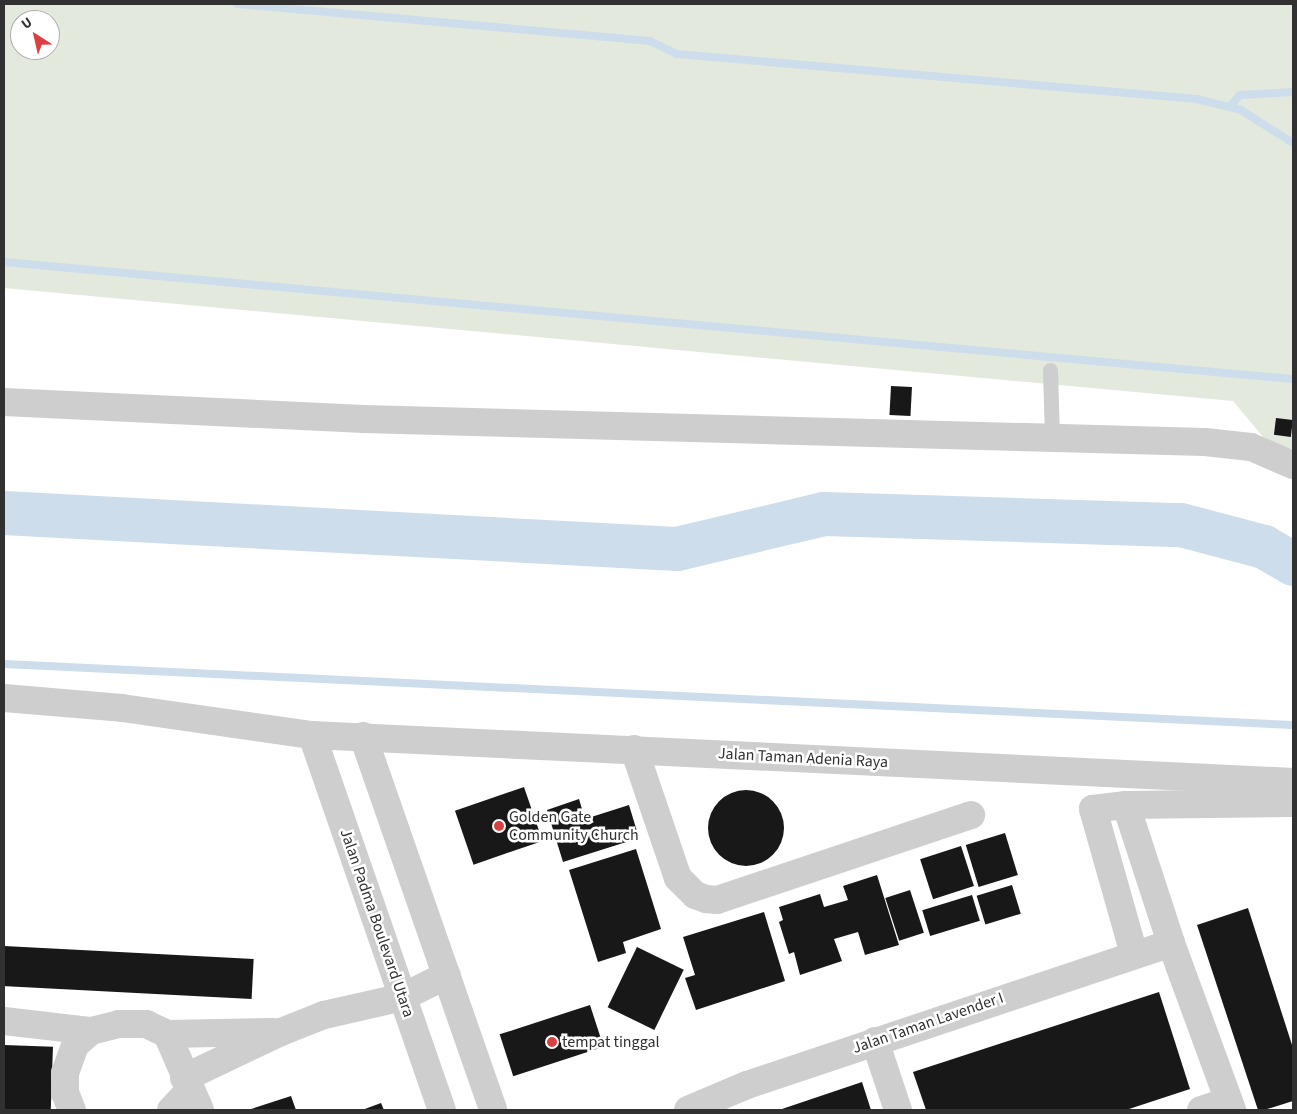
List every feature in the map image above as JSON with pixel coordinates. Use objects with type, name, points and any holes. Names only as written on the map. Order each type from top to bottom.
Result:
[{"type":"street","points":[[4,402],[374,420],[1205,442],[1251,448],[1293,465]]},
{"type":"street","name":"Jalan Taman Adenia Raya","points":[[4,698],[122,708],[312,735],[1293,782]]},
{"type":"street","name":"Jalan Padma Boulevard Utara","points":[[312,735],[442,1110]]},
{"type":"street","points":[[363,736],[493,1110]]},
{"type":"street","points":[[634,749],[678,878],[695,895],[706,899],[717,900],[971,815]]},
{"type":"street","points":[[1134,954],[1092,812],[1097,806],[1293,803]]},
{"type":"street","points":[[1126,805],[1171,943],[1230,1106],[1202,1110]]},
{"type":"street","name":"Jalan Taman Lavender I","points":[[688,1110],[717,1104],[875,1041],[1171,943]]},
{"type":"street","points":[[167,1034],[186,1097],[281,1032],[324,1015],[403,997],[447,975]]},
{"type":"street","points":[[4,1021],[91,1031],[119,1024],[146,1024],[167,1034],[281,1032]]},
{"type":"street","points":[[72,1110],[65,1093],[65,1073],[75,1045],[91,1031]]},
{"type":"street","points":[[875,1041],[898,1110]]},
{"type":"lane","points":[[1050,370],[1052,437]]},
{"type":"shaded area","points":[[4,4],[1293,4],[1293,449],[1269,444],[1233,401],[4,288]]},
{"type":"building","points":[[891,386],[912,387],[910,416],[889,415]]},
{"type":"building","points":[[1276,418],[1293,420],[1291,437],[1274,435]]},
{"type":"building","name":"Golden Gate Community Church","points":[[524,787],[543,841],[474,865],[455,811]]},
{"type":"building","points":[[746,790],[761,793],[773,801],[781,813],[784,828],[781,843],[773,855],[761,863],[746,866],[731,863],[719,855],[711,843],[708,828],[711,813],[719,801],[731,793]]},
{"type":"building","points":[[579,799],[585,819],[629,805],[639,838],[563,862],[547,810]]},
{"type":"building","points":[[1005,833],[1018,875],[979,887],[966,845]]},
{"type":"building","points":[[961,846],[974,886],[933,899],[920,859]]},
{"type":"building","points":[[636,849],[661,929],[623,942],[626,953],[598,962],[569,870]]},
{"type":"building","points":[[877,875],[899,945],[865,955],[858,932],[834,939],[842,961],[800,975],[794,952],[789,954],[779,922],[783,920],[779,907],[820,894],[824,907],[848,900],[843,886]]},
{"type":"building","points":[[1012,885],[1021,914],[985,925],[977,896]]},
{"type":"building","points":[[910,890],[924,933],[899,941],[885,898]]},
{"type":"building","points":[[972,895],[980,921],[930,936],[922,910]]},
{"type":"building","points":[[1248,908],[1293,1048],[1293,1101],[1264,1110],[1258,1110],[1197,925]]},
{"type":"building","points":[[764,912],[785,981],[696,1010],[685,978],[695,975],[683,937]]},
{"type":"building","points":[[4,946],[254,959],[252,999],[4,986]]},
{"type":"building","points":[[637,947],[684,970],[654,1030],[608,1007]]},
{"type":"building","points":[[1159,992],[1190,1089],[1126,1110],[926,1110],[913,1072]]},
{"type":"building","name":"tempat tinggal","points":[[590,1005],[604,1047],[513,1076],[500,1034]]},
{"type":"building","points":[[4,1045],[53,1047],[51,1110],[4,1110]]},
{"type":"building","points":[[862,1082],[871,1110],[779,1110]]},
{"type":"building","points":[[291,1096],[296,1110],[248,1110]]},
{"type":"building","points":[[381,1103],[384,1110],[362,1110]]},
{"type":"waterway","points":[[237,4],[650,41],[677,54],[1197,99],[1241,110],[1293,143]]},
{"type":"waterway","points":[[1229,107],[1240,95],[1293,92]]},
{"type":"waterway","points":[[4,262],[1293,379]]},
{"type":"waterway","points":[[4,513],[677,549],[824,514],[1181,525],[1264,547],[1293,564]]},
{"type":"waterway","points":[[4,664],[1293,725]]},
{"type":"place","name":"Golden Gate Community Church","points":[[499,826]]},
{"type":"place","name":"tempat tinggal","points":[[552,1042]]}]
